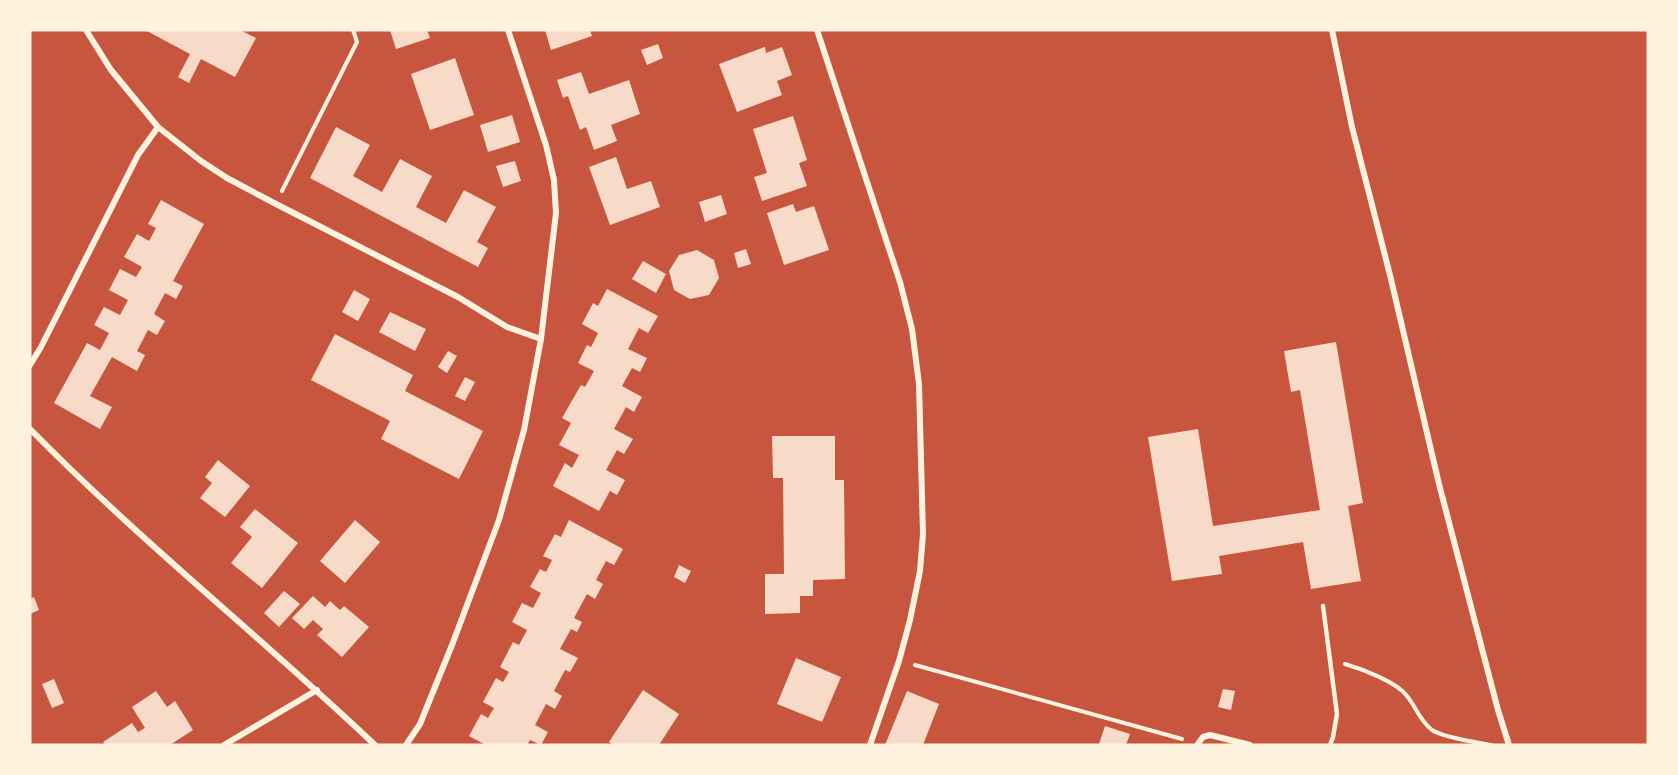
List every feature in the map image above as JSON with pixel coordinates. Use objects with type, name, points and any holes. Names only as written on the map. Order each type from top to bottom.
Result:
[{"type":"street","points":[[86,30],[111,70],[158,127],[201,161],[227,178],[276,204],[458,297],[507,327],[541,339]]},
{"type":"street","points":[[406,745],[420,724],[499,520],[524,430],[541,339],[556,213],[554,180],[546,145],[508,30]]},
{"type":"street","points":[[817,30],[900,282],[912,329],[919,384],[923,534],[920,571],[899,661],[870,745]]},
{"type":"street","points":[[1332,30],[1352,127],[1390,275],[1439,484],[1509,745]]},
{"type":"street","points":[[30,365],[138,155],[158,127]]},
{"type":"street","points":[[30,429],[76,476],[317,690],[375,745]]},
{"type":"street","points":[[224,745],[317,690]]},
{"type":"street","points":[[1197,745],[1203,737],[1210,735],[1250,745]]},
{"type":"lane","points":[[1323,606],[1337,714],[1330,745]]},
{"type":"path","points":[[276,204],[357,42],[353,30]]},
{"type":"path","points":[[273,183],[284,188]]},
{"type":"path","points":[[1330,659],[1394,685],[1406,694],[1421,719],[1433,731],[1461,740],[1491,745]]},
{"type":"path","points":[[899,661],[1162,733],[1197,745]]},
{"type":"building","points":[[145,30],[240,30],[256,38],[235,77],[201,59],[189,83],[178,77],[190,54]]},
{"type":"building","points":[[390,30],[427,30],[430,38],[396,49]]},
{"type":"building","points":[[545,30],[590,30],[592,36],[551,50]]},
{"type":"building","points":[[658,44],[663,58],[647,65],[641,50]]},
{"type":"building","points":[[765,47],[766,53],[782,47],[792,75],[777,81],[782,95],[737,112],[719,64]]},
{"type":"building","points":[[455,58],[474,115],[430,130],[411,74]]},
{"type":"building","points":[[581,72],[589,94],[629,80],[640,114],[611,125],[617,141],[594,150],[586,127],[580,130],[568,96],[563,98],[557,80]]},
{"type":"building","points":[[512,115],[520,142],[488,152],[480,125]]},
{"type":"building","points":[[793,116],[807,160],[799,163],[807,186],[762,201],[754,177],[767,173],[753,129]]},
{"type":"building","points":[[336,127],[370,145],[353,176],[382,192],[400,159],[432,176],[416,207],[446,223],[464,190],[496,207],[477,242],[488,248],[478,267],[310,178]]},
{"type":"building","points":[[616,157],[627,189],[651,181],[660,207],[610,225],[589,167]]},
{"type":"building","points":[[515,161],[521,181],[503,187],[496,166]]},
{"type":"building","points":[[721,195],[727,214],[705,222],[699,202]]},
{"type":"building","points":[[161,200],[204,224],[173,281],[183,286],[176,299],[165,293],[154,314],[165,321],[157,335],[148,330],[137,351],[145,355],[137,371],[112,357],[90,396],[112,407],[100,429],[54,403],[87,343],[100,350],[109,333],[94,325],[104,307],[120,315],[128,300],[109,290],[120,269],[136,277],[142,267],[124,257],[137,234],[149,241],[156,228],[148,224]]},
{"type":"building","points":[[793,204],[796,212],[814,206],[829,250],[784,265],[767,213]]},
{"type":"building","points":[[746,249],[751,264],[738,268],[734,253]]},
{"type":"building","points":[[697,250],[714,260],[719,278],[709,295],[690,299],[674,290],[669,271],[679,255]]},
{"type":"building","points":[[643,261],[666,274],[656,293],[632,279]]},
{"type":"building","points":[[607,289],[658,316],[648,333],[639,328],[628,349],[647,358],[640,372],[632,368],[622,386],[642,397],[634,412],[626,407],[614,429],[633,439],[624,454],[617,450],[606,470],[625,480],[617,495],[610,491],[599,511],[553,486],[565,463],[572,468],[579,455],[559,445],[571,423],[562,418],[581,385],[585,387],[594,371],[578,363],[587,345],[591,347],[598,333],[582,324],[593,303],[598,306]]},
{"type":"building","points":[[354,290],[370,299],[358,321],[342,312]]},
{"type":"building","points":[[390,312],[426,329],[415,351],[379,332]]},
{"type":"building","points":[[335,334],[413,375],[405,391],[483,431],[459,479],[381,439],[390,421],[311,380]]},
{"type":"building","points":[[1336,342],[1363,503],[1348,506],[1361,581],[1311,589],[1303,542],[1219,556],[1222,574],[1172,581],[1148,437],[1198,429],[1213,526],[1320,510],[1300,390],[1291,392],[1284,351]]},
{"type":"building","points":[[448,351],[457,356],[447,373],[438,367]]},
{"type":"building","points":[[465,377],[475,382],[465,401],[455,396]]},
{"type":"building","points":[[772,436],[835,436],[835,480],[844,480],[845,579],[813,580],[813,596],[800,596],[800,613],[765,614],[765,574],[784,574],[783,478],[773,478]]},
{"type":"building","points":[[218,460],[250,486],[225,517],[200,498],[212,483],[205,477]]},
{"type":"building","points":[[255,509],[298,543],[262,588],[231,563],[252,537],[240,527]]},
{"type":"building","points":[[355,520],[380,542],[345,583],[320,561]]},
{"type":"building","points":[[569,520],[623,549],[614,565],[606,561],[596,580],[603,584],[595,599],[587,594],[574,618],[582,622],[577,632],[571,629],[560,649],[578,658],[570,672],[565,670],[554,691],[562,696],[555,709],[546,704],[535,725],[548,732],[541,745],[530,740],[527,745],[483,745],[469,736],[481,714],[488,718],[494,708],[483,702],[496,678],[503,682],[509,672],[500,667],[513,642],[519,645],[527,630],[512,622],[522,603],[533,608],[541,593],[530,587],[540,569],[546,572],[552,560],[543,556],[555,534],[561,537]]},
{"type":"building","points":[[679,565],[691,571],[685,583],[674,577]]},
{"type":"building","points":[[284,591],[300,604],[279,627],[264,613]]},
{"type":"building","points":[[313,596],[325,607],[330,601],[340,610],[344,606],[369,627],[342,657],[317,635],[323,629],[313,620],[304,629],[292,618]]},
{"type":"building","points":[[34,597],[39,610],[30,614],[30,599]]},
{"type":"building","points":[[796,658],[841,677],[822,722],[777,704]]},
{"type":"building","points":[[54,679],[64,703],[52,708],[42,684]]},
{"type":"building","points":[[1223,689],[1235,691],[1231,710],[1218,707]]},
{"type":"building","points":[[643,690],[679,714],[659,745],[613,745],[609,742]]},
{"type":"building","points":[[156,691],[167,707],[175,701],[193,730],[170,745],[105,745],[103,742],[132,723],[138,732],[145,728],[132,707]]},
{"type":"building","points":[[907,691],[939,704],[923,745],[885,745]]},
{"type":"building","points":[[1105,726],[1130,734],[1126,745],[1099,744]]}]
